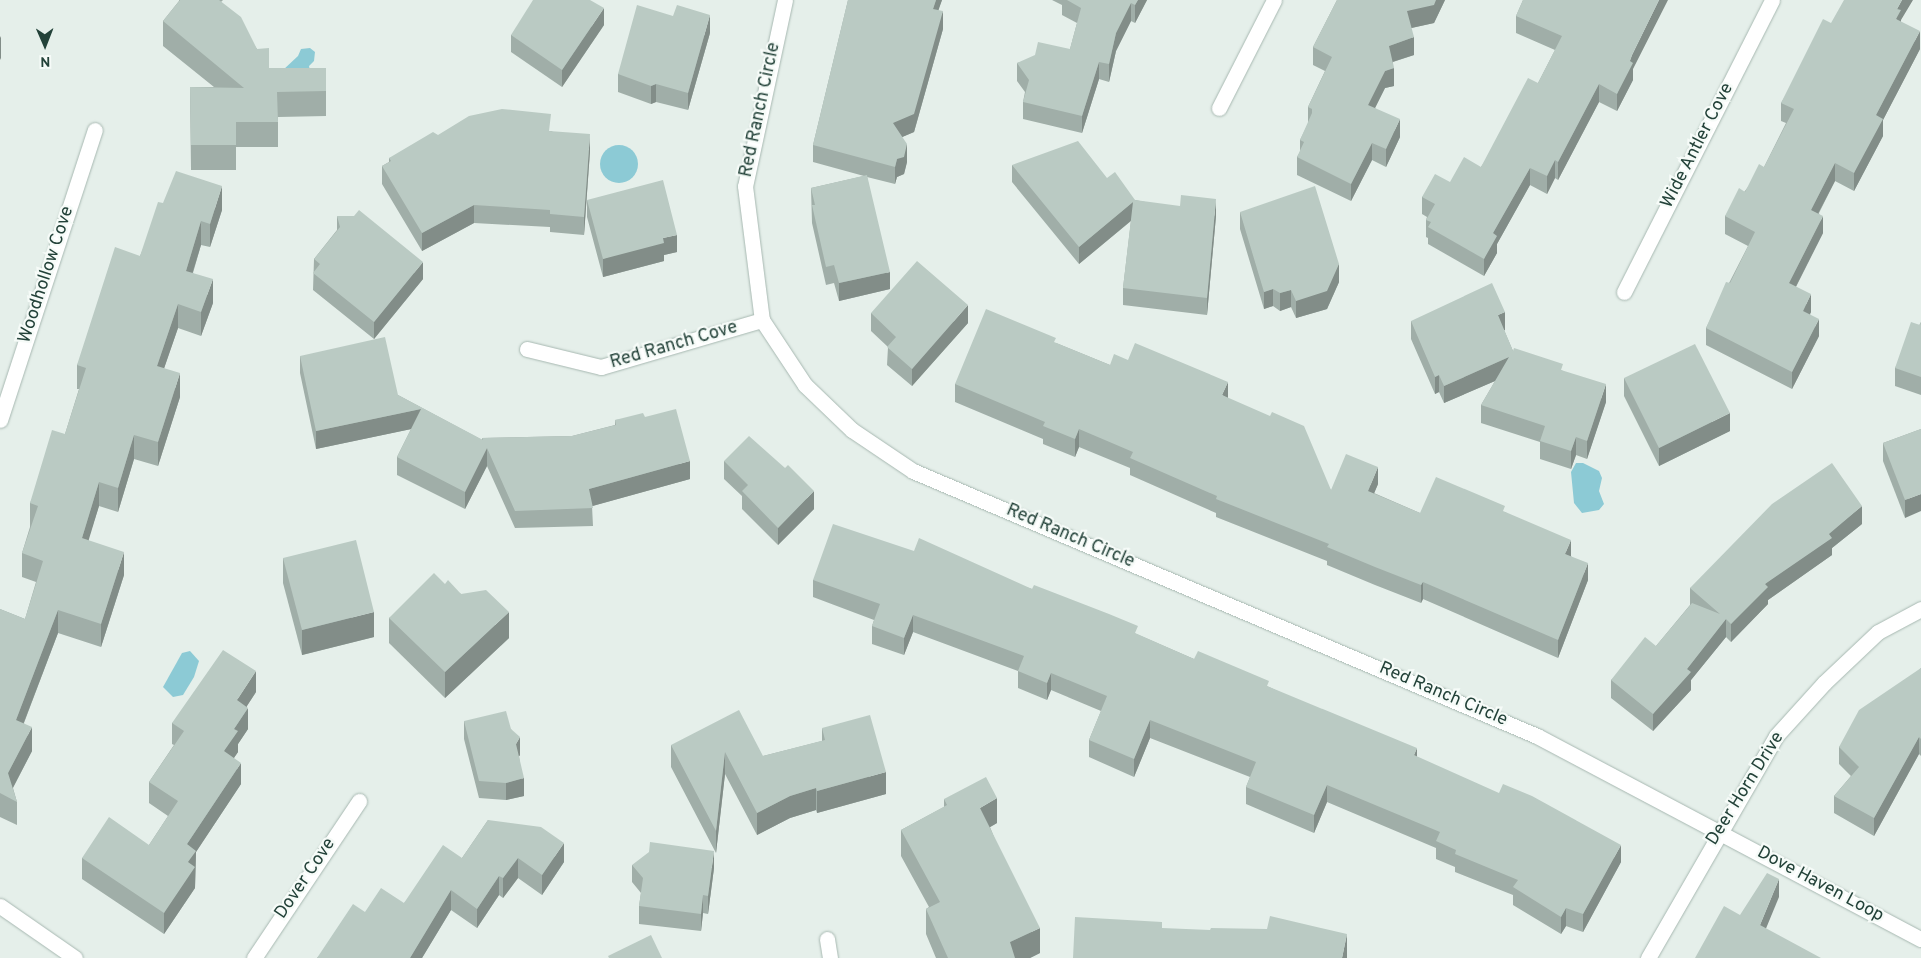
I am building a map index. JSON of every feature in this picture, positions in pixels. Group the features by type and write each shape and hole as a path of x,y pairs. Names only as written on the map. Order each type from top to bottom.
{"street":[{"name":"Red Ranch Circle","path":"785,0 744,186 762,320 805,385 852,430 913,471 1537,736 1671,808 1719,831"},
{"path":"1219,108 1274,0"},
{"name":"Wide Antler Cove","path":"1624,292 1772,0"},
{"name":"Woodhollow Cove","path":"0,420 95,130"},
{"name":"Red Ranch Cove","path":"527,349 601,367 762,320"},
{"name":"Deer Horn Drive","path":"1648,958 1719,831 1776,736 1824,683 1878,632 1921,609"},
{"name":"Dover Cove","path":"254,958 358,801"},
{"name":"Dove Haven Loop","path":"1719,831 1921,939"},
{"path":"0,906 75,958"},
{"path":"827,939 830,958"}],"water":[{"path":"310,48 315,52 314,61 309,66 310,71 283,70 298,56 301,49"},
{"path":"619,145 632,151 638,164 632,177 619,183 606,177 600,164 606,151"},
{"path":"1576,463 1583,463 1599,471 1602,478 1599,491 1604,504 1599,510 1582,513 1574,503 1571,472"},
{"path":"190,651 199,661 194,677 183,695 173,697 163,687 182,653"}],"building":[{"path":"180,0 219,0 241,17 257,49 269,48 269,68 326,68 326,91 277,92 278,122 236,122 236,145 191,145 190,87 244,88 163,21"},
{"path":"533,0 590,0 604,8 562,70 511,35"},
{"path":"848,0 936,0 933,9 943,11 914,114 893,123 907,144 904,157 897,159 895,167 813,145"},
{"path":"1067,0 1138,0 1135,5 1131,3 1116,33 1109,64 1099,62 1082,116 1023,102 1029,80 1017,63 1035,55 1038,42 1070,49 1081,8"},
{"path":"1337,0 1436,0 1434,5 1407,11 1414,37 1389,46 1394,68 1385,71 1368,105 1400,119 1386,149 1372,143 1351,184 1297,157 1304,142 1300,140 1312,113 1312,109 1308,107 1332,57 1313,47"},
{"path":"1523,0 1659,0 1632,55 1630,61 1633,63 1617,94 1599,84 1558,162 1555,160 1547,176 1530,168 1493,233 1497,236 1484,259 1428,227 1431,222 1426,220 1435,204 1422,197 1435,174 1450,182 1464,157 1481,167 1528,78 1538,83 1562,36 1516,16"},
{"path":"1844,0 1902,0 1897,9 1901,10 1896,19 1920,31 1876,115 1883,119 1854,173 1835,163 1811,210 1823,216 1789,283 1811,294 1803,311 1819,319 1792,372 1706,328 1726,282 1730,283 1755,232 1725,216 1739,188 1745,192 1759,164 1764,167 1794,109 1781,103 1823,19 1831,23"},
{"path":"637,5 673,16 677,5 710,15 688,93 656,84 651,86 618,74"},
{"path":"502,109 551,114 549,131 590,134 584,217 550,214 550,210 474,205 422,233 382,166 391,161 389,158 433,132 438,135 469,116"},
{"path":"1078,141 1107,178 1115,172 1135,200 1180,206 1181,195 1216,199 1207,298 1123,288 1133,202 1079,247 1012,165"},
{"path":"176,171 222,186 210,224 201,221 186,271 213,279 201,312 178,304 157,366 180,373 158,442 134,435 118,488 99,482 82,538 124,552 101,624 58,610 16,720 32,727 8,773 17,802 0,793 0,609 25,619 43,561 22,553 38,506 30,503 52,430 65,434 86,368 77,365 115,247 140,256 158,202 163,203"},
{"path":"867,175 890,272 839,283 834,265 826,267 812,205 815,205 811,188"},
{"path":"663,180 677,235 663,238 664,243 603,259 587,200"},
{"path":"1315,186 1339,264 1327,291 1296,301 1291,290 1280,293 1273,289 1264,292 1240,212"},
{"path":"359,210 423,262 374,322 313,273 320,264 314,259 340,227 337,216 354,216"},
{"path":"917,261 968,305 912,369 887,347 896,337 871,313"},
{"path":"1492,283 1505,312 1498,315 1513,351 1514,348 1563,364 1561,370 1606,384 1587,441 1576,437 1571,451 1540,441 1545,426 1481,405 1509,357 1444,386 1439,375 1435,377 1411,321"},
{"path":"986,309 1056,338 1054,342 1110,365 1114,354 1128,360 1135,343 1228,382 1222,395 1270,416 1272,412 1304,426 1331,490 1346,454 1378,467 1368,491 1420,513 1436,477 1505,506 1503,511 1571,540 1565,554 1588,563 1558,640 1423,582 1421,585 1375,567 1327,547 1329,544 1216,499 1217,496 1130,458 1133,452 1079,429 1075,439 1043,426 1045,422 955,384"},
{"path":"1911,322 1920,325 1921,322 1921,377 1895,368"},
{"path":"385,337 398,395 483,440 482,438 572,436 616,425 615,420 643,413 645,417 676,409 690,461 589,489 593,508 515,511 487,448 465,492 397,457 421,409 316,431 300,356"},
{"path":"1695,344 1730,413 1659,448 1624,378"},
{"path":"1921,429 1921,494 1905,500 1883,443"},
{"path":"749,436 785,468 788,465 814,491 778,528 742,491 748,485 724,461"},
{"path":"1832,463 1862,506 1829,534 1832,538 1765,584 1768,587 1731,624 1726,619 1687,669 1691,672 1653,714 1611,680 1645,637 1656,646 1692,603 1720,614 1690,588 1772,504"},
{"path":"833,524 914,551 919,538 1032,589 1034,585 1109,614 1138,626 1135,633 1194,659 1198,651 1269,681 1267,686 1417,748 1414,755 1499,793 1503,784 1532,796 1621,845 1583,914 1566,908 1561,917 1513,887 1518,880 1455,854 1456,850 1436,841 1440,832 1327,785 1314,815 1246,787 1256,762 1150,720 1134,759 1089,740 1107,696 1051,673 1047,683 1018,671 1024,656 913,615 904,638 872,626 880,604 813,580"},
{"path":"356,540 374,612 302,630 283,558"},
{"path":"434,573 445,584 448,580 461,594 486,590 509,612 445,672 389,618"},
{"path":"223,650 256,671 237,700 248,708 234,729 238,731 224,751 241,763 187,844 196,851 188,862 195,867 164,913 82,858 109,817 149,845 178,801 149,782 184,731 172,723"},
{"path":"1921,668 1921,739 1919,737 1874,818 1834,796 1859,767 1839,747 1859,710"},
{"path":"739,710 763,756 825,740 822,728 870,715 886,772 817,791 816,788 790,796 757,813 725,752 716,831 671,745"},
{"path":"506,711 511,729 520,737 516,744 524,778 506,783 479,781 464,721"},
{"path":"986,777 997,798 980,808 1040,928 1010,942 1015,958 948,958 926,909 940,902 901,830 947,805 944,799"},
{"path":"488,820 541,827 564,843 542,875 518,858 503,878 499,876 477,909 451,890 410,958 317,958 353,904 365,912 381,888 404,903 443,845 462,858"},
{"path":"650,842 714,851 708,896 703,895 701,914 639,906 643,878 632,865 649,852"},
{"path":"1767,873 1779,879 1760,925 1821,958 1695,958 1724,906 1740,915"},
{"path":"1270,916 1347,934 1342,958 1073,958 1075,917 1162,922 1162,928 1210,930 1211,928 1267,929"},
{"path":"651,935 662,958 609,958 608,956"}]}
